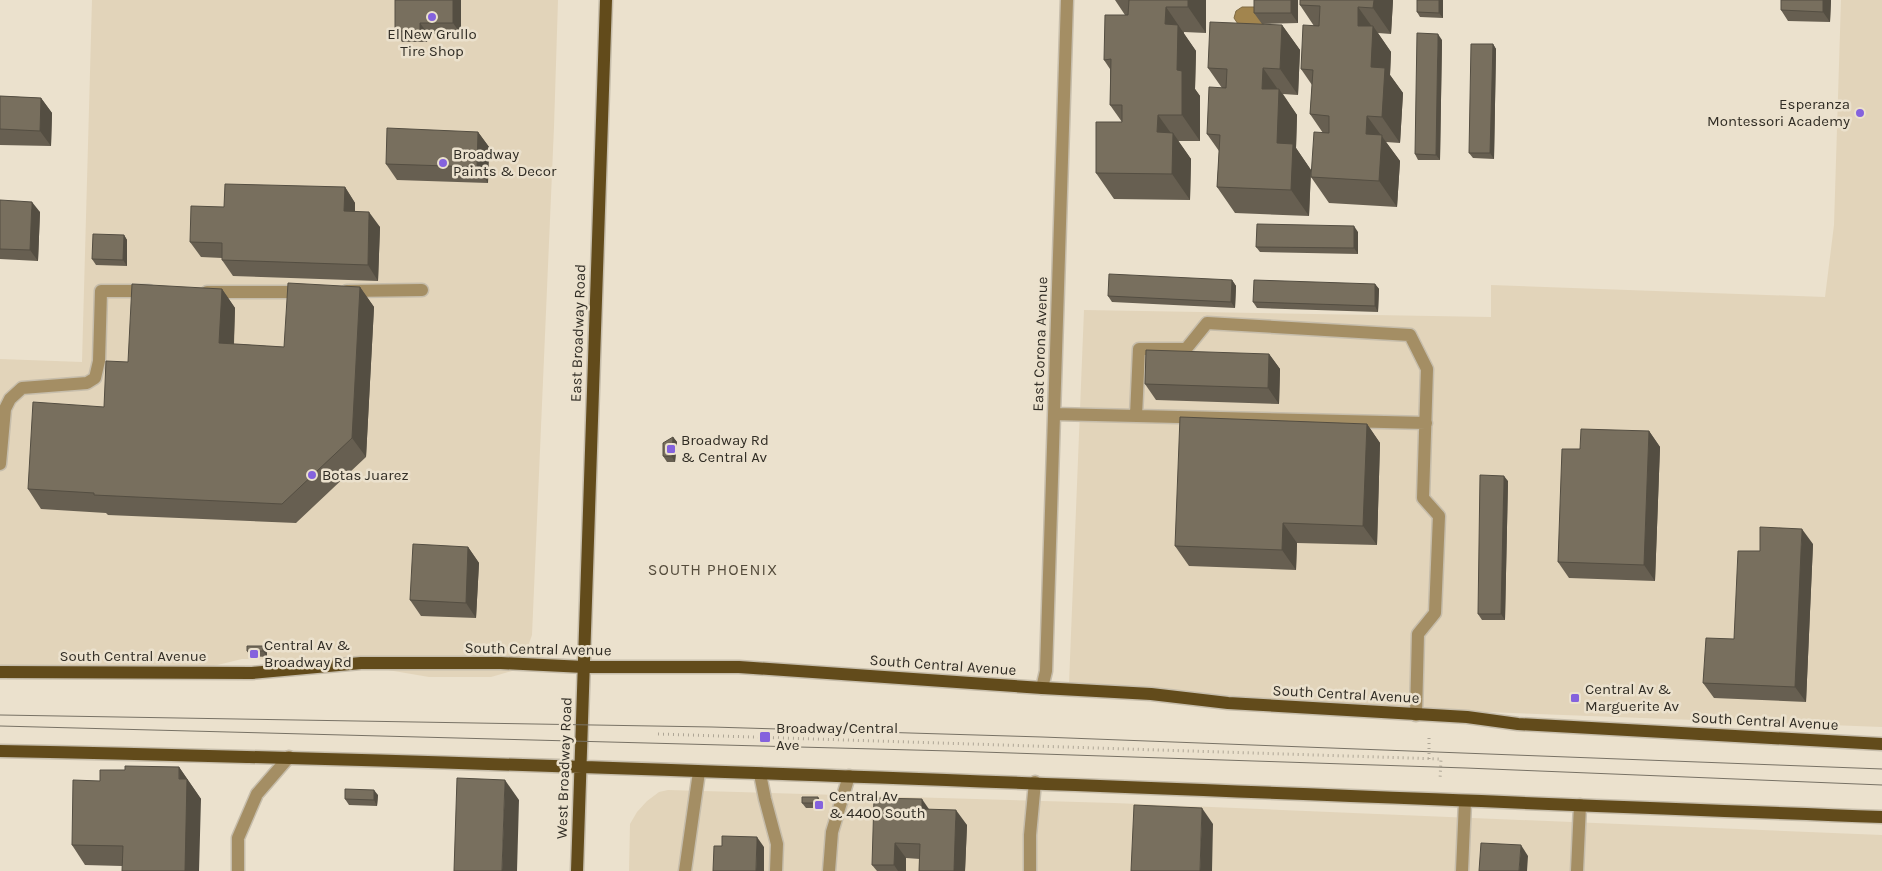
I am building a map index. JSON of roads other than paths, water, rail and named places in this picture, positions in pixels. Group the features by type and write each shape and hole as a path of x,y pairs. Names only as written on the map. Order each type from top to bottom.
{"main road":[{"name":"East Broadway Road","path":"584,667 606,0"},
{"name":"South Central Avenue","path":"0,672 252,673 361,664 501,663 584,667 739,667 1151,694 1228,703 1467,718 1528,724 1882,744"},
{"name":"West Broadway Road","path":"577,871 584,667"},
{"path":"0,751 289,757 1035,782 1465,801 1882,816"}],"street":[{"name":"East Corona Avenue","path":"1042,688 1046,671 1067,0"},
{"path":"333,292 422,290"},
{"path":"0,464 5,409 10,399 22,388 87,383 95,378 99,361 102,291 159,291"},
{"path":"197,292 314,292"},
{"path":"1136,416 1139,349 1186,349 1207,323 1410,335 1427,369 1423,498 1439,516 1435,613 1418,634 1416,715"},
{"path":"1054,414 1426,423"},
{"path":"238,871 238,838 257,794 289,757"},
{"path":"685,871 699,772"},
{"path":"760,774 777,844 776,871"},
{"path":"828,871 832,832 849,776"},
{"path":"1030,871 1030,835 1035,782"},
{"path":"1462,871 1465,801"},
{"path":"1577,871 1580,805"}],"tram line":[{"path":"0,715 712,727 1042,737 1882,769"},
{"path":"0,726 951,751 1466,768 1882,785"}],"place":[{"name":"El New Grullo Tire Shop","path":"432,17"},
{"name":"Esperanza Montessori Academy","path":"1860,113"},
{"name":"Broadway Paints & Decor","path":"443,163"},
{"name":"Broadway Rd & Central Av","path":"671,449"},
{"name":"Botas Juarez","path":"312,475"},
{"name":"Central Av & Broadway Rd","path":"254,654"},
{"name":"Central Av & Marguerite Av","path":"1575,698"},
{"name":"Broadway/Central Ave","path":"765,737"},
{"name":"Central Av & 4400 South","path":"819,805"}],"district":[{"name":"SOUTH PHOENIX","path":"713,569"}]}
